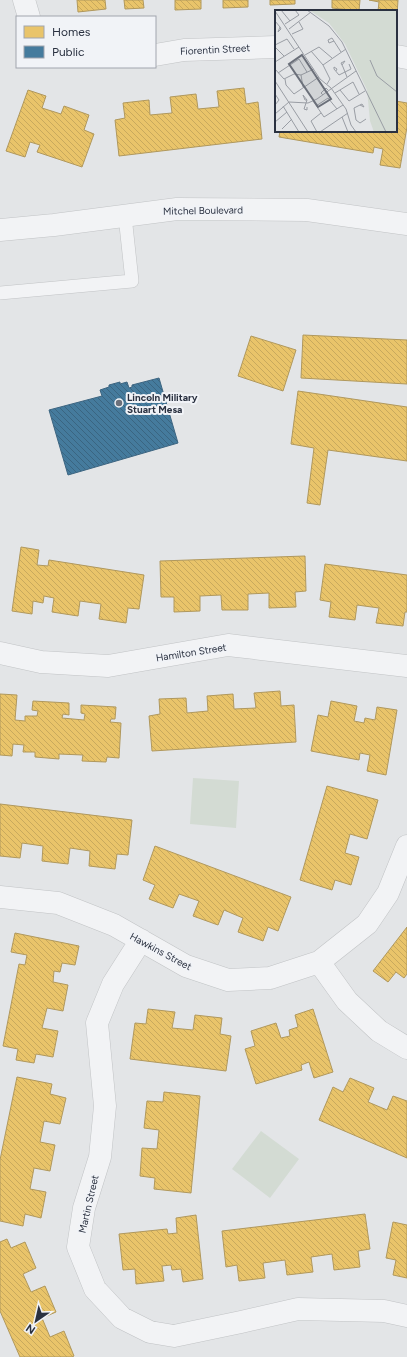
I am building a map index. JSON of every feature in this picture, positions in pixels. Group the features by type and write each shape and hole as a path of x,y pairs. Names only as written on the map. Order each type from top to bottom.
{"street":[{"path":"24,0 30,16"},
{"name":"Fiorentin Street","path":"156,55 184,50 275,47"},
{"path":"397,56 407,58"},
{"name":"Mitchel Boulevard","path":"0,230 54,225 177,209 307,210 407,224"},
{"name":"Hamilton Street","path":"0,653 41,662 108,666 228,645 407,666"},
{"name":"Hawkins Street","path":"0,897 58,903 114,925 186,966 228,980 270,978 319,962 367,924 388,893 407,846"},
{"name":"Martin Street","path":"141,940 113,984 97,1023 105,1106 100,1157 84,1208 78,1247 95,1290 122,1318 150,1332 174,1336 298,1308 384,1311 407,1316"},
{"path":"319,962 347,1001 379,1031 407,1048"}],"lane":[{"path":"0,293 132,281 125,216"}],"shaded area":[{"path":"193,778 239,781 236,828 190,824"},
{"path":"261,1131 299,1159 270,1198 232,1169"}],"building: Homes":[{"path":"77,0 105,0 106,9 78,12"},
{"path":"124,0 143,0 144,8 125,9"},
{"path":"175,0 201,0 201,9 175,10"},
{"path":"223,0 248,0 248,7 223,8"},
{"path":"270,0 295,0 295,4 270,5"},
{"path":"332,0 360,0 359,10 332,8"},
{"path":"369,0 398,0 397,15 397,10 378,10 379,2"},
{"path":"244,88 246,104 258,102 262,139 119,156 115,120 125,118 123,103 149,100 150,115 172,113 170,97 196,94 198,109 219,107 217,91"},
{"path":"28,90 46,96 42,108 61,114 64,106 89,115 84,130 94,134 82,167 37,152 40,145 30,142 25,157 6,151"},
{"path":"397,101 407,103 407,127 400,168 380,165 383,149 374,147 373,153 279,137 280,132 397,132"},
{"path":"303,335 407,340 407,384 301,378"},
{"path":"251,336 296,350 283,391 238,376"},
{"path":"298,391 407,407 407,461 328,450 320,505 307,503 314,448 291,444"},
{"path":"21,547 39,550 37,565 48,566 49,560 144,575 139,609 128,608 126,623 99,619 101,604 80,601 78,616 52,612 54,598 44,596 43,603 33,601 32,614 12,611"},
{"path":"305,556 306,591 295,592 296,607 269,608 269,593 248,594 248,610 222,610 221,595 200,596 200,611 174,612 174,597 161,597 160,561"},
{"path":"325,564 407,575 407,612 405,612 403,626 376,623 379,608 357,605 355,620 329,617 331,602 320,600"},
{"path":"280,691 281,706 294,705 296,742 152,751 149,716 160,714 159,699 186,698 187,713 208,711 207,696 233,694 234,709 256,708 254,693"},
{"path":"0,694 17,695 15,720 25,721 25,716 37,716 38,711 32,710 33,701 69,703 69,715 63,714 62,718 84,720 85,714 81,713 81,705 116,707 115,719 111,719 110,722 121,723 119,758 107,757 106,762 82,761 83,755 59,754 59,759 35,757 35,752 23,752 24,745 13,744 12,756 0,755"},
{"path":"331,701 357,706 354,721 364,723 365,718 375,720 377,707 397,710 386,775 367,771 370,755 360,753 359,760 311,751 318,715 328,717"},
{"path":"327,786 378,800 367,839 350,834 345,853 359,857 351,885 335,880 332,890 300,880"},
{"path":"0,804 132,820 128,855 117,854 115,869 89,866 90,851 70,848 68,864 42,861 43,846 22,843 20,858 0,856"},
{"path":"155,846 291,897 278,931 268,927 263,941 238,932 243,918 224,910 218,925 193,916 199,901 179,894 173,908 149,899 155,885 143,880"},
{"path":"407,927 407,974 404,978 396,972 388,982 373,971"},
{"path":"15,933 79,946 75,965 62,963 60,972 54,971 53,982 68,985 63,1011 47,1008 42,1028 58,1031 53,1057 36,1054 34,1063 16,1060 18,1049 3,1046 19,964 25,965 27,955 11,952"},
{"path":"148,1009 175,1012 172,1028 193,1030 195,1015 222,1018 220,1034 231,1036 226,1071 130,1059 135,1023 146,1024"},
{"path":"313,1009 333,1072 314,1078 309,1062 301,1065 302,1070 256,1084 245,1049 255,1046 251,1031 276,1023 281,1038 290,1036 289,1030 298,1027 295,1015"},
{"path":"17,1077 52,1084 50,1094 66,1098 60,1124 44,1121 40,1142 55,1145 50,1171 34,1168 30,1189 46,1192 41,1218 25,1214 23,1226 0,1221 0,1160"},
{"path":"350,1078 374,1088 368,1102 387,1110 393,1096 407,1101 407,1158 319,1120 333,1087 343,1092"},
{"path":"164,1092 200,1096 191,1193 154,1189 155,1178 140,1176 142,1148 157,1149 159,1130 144,1128 147,1101 163,1102"},
{"path":"365,1214 370,1249 358,1251 360,1267 334,1270 332,1254 311,1257 313,1272 287,1275 285,1260 263,1263 265,1278 239,1281 237,1265 226,1267 222,1231"},
{"path":"196,1215 203,1279 183,1282 181,1269 172,1270 171,1265 162,1266 164,1281 136,1284 135,1269 123,1270 119,1234 167,1229 168,1234 177,1233 176,1218"},
{"path":"393,1222 407,1225 407,1278 393,1275 396,1260 386,1258"},
{"path":"7,1239 11,1248 25,1242 36,1268 23,1274 31,1292 45,1286 56,1312 42,1318 50,1337 64,1331 74,1356 20,1357 0,1311 0,1242"}],"building: Public":[{"path":"159,378 178,443 68,475 49,410 102,396 100,390 109,387 109,385 127,382 129,388 132,387 132,385"}],"place":[{"name":"Lincoln Military Stuart Mesa","path":"119,403"}]}
